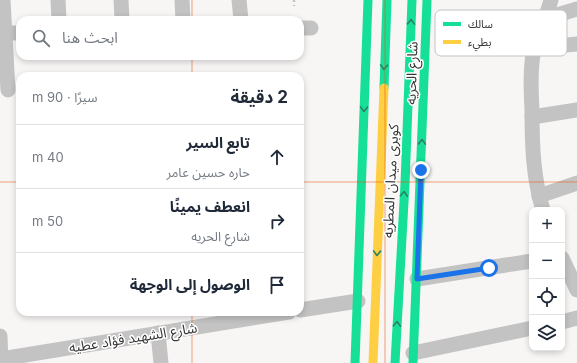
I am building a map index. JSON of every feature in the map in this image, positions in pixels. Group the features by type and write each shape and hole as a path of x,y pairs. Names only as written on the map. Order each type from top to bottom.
{"main road":[{"path":"354,363 358,301 368,0"},
{"name":"كوبرى ميدان المطريه","path":"373,363 387,0"},
{"name":"كوبرى ميدان المطريه","path":"395,363 405,184 412,0"},
{"name":"شارع الحريه","path":"413,358 427,0"}],"street":[{"path":"3,0 8,90"},
{"path":"58,0 59,16"},
{"path":"121,0 122,16"},
{"path":"182,0 183,16"},
{"path":"239,0 241,16"},
{"path":"547,10 551,0"},
{"path":"567,12 577,9"},
{"path":"5,33 16,33"},
{"path":"567,45 577,44"},
{"path":"533,56 532,117 534,166 541,203 577,183"},
{"path":"532,117 577,110"},
{"path":"417,279 529,261"},
{"path":"568,262 577,290"},
{"path":"304,309 358,301"},
{"name":"شارع الشهيد فؤاد عطيه","path":"1,361 264,316"},
{"path":"565,321 577,318"},
{"path":"413,358 529,329"},
{"path":"158,333 162,363"},
{"path":"0,336 1,361"}],"path":[{"path":"294,0 294,6"}],"traffic: fast":[{"path":"355,363 368,0"},
{"path":"384,88 387,0"},
{"path":"395,363 405,184 412,0"},
{"path":"413,363 427,0"}],"traffic: slow":[{"path":"373,363 384,88"}],"route":[{"path":"421,170 417,279 489,268"}]}
